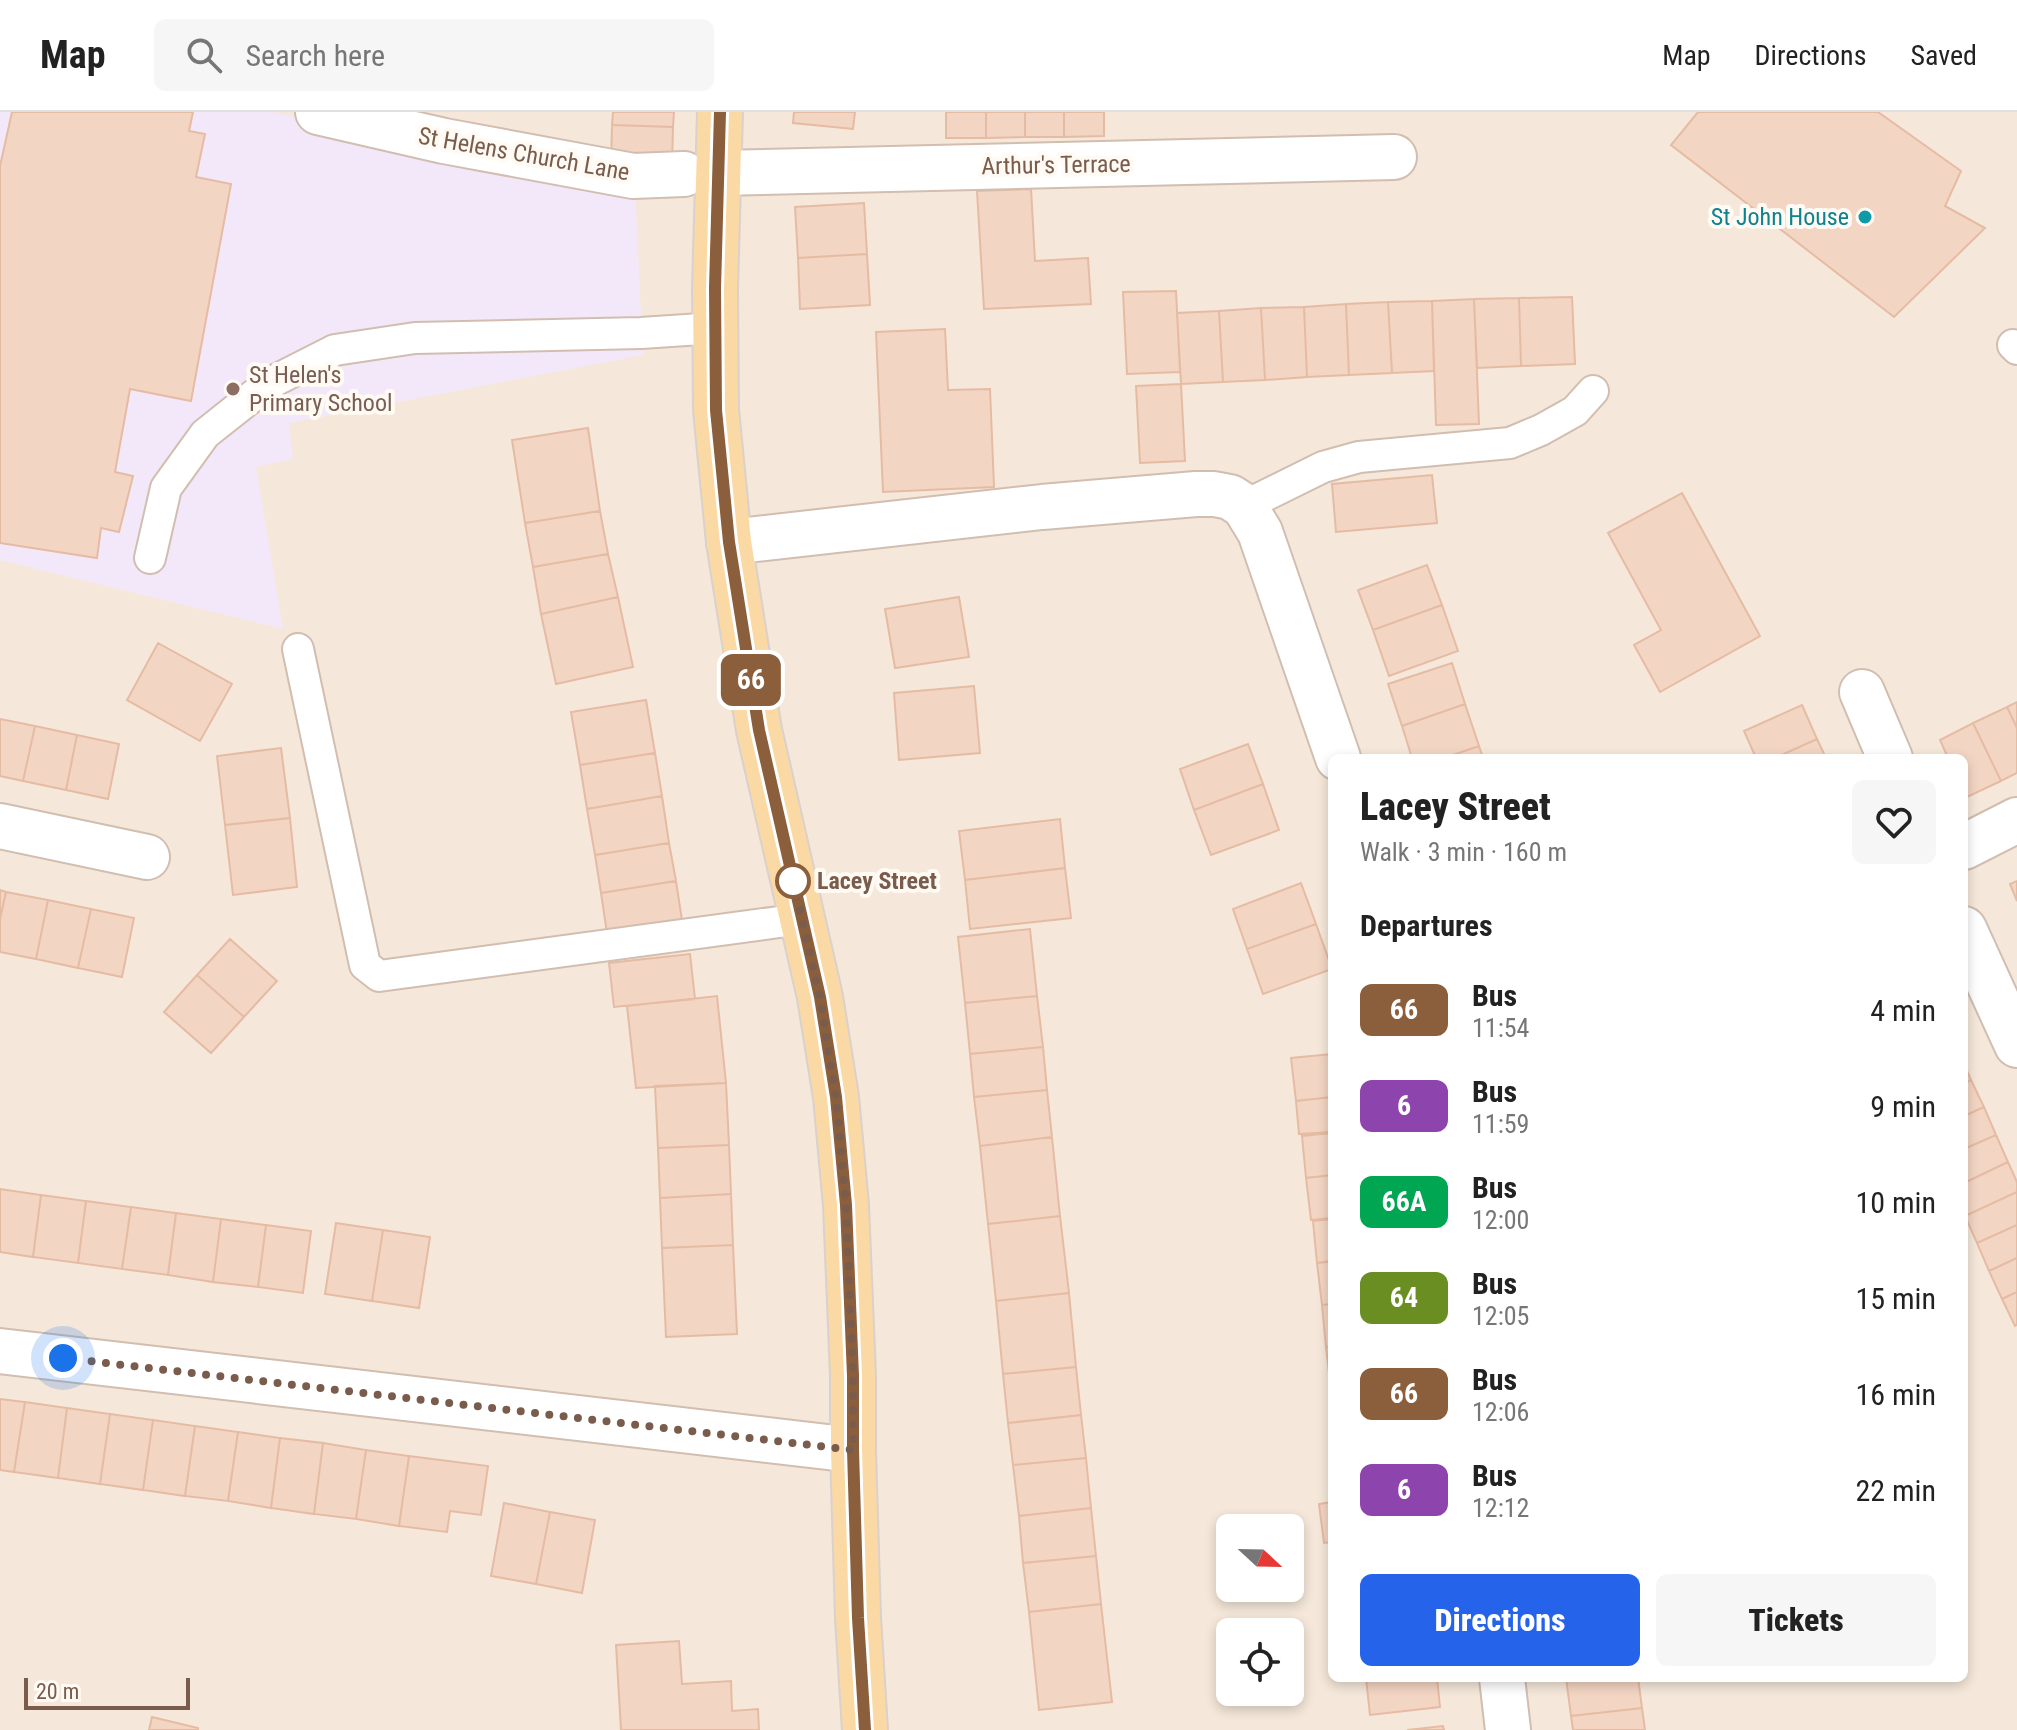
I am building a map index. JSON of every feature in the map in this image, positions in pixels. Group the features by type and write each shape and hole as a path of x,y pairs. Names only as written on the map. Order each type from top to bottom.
{"main road":[{"path":"720,112 701,173 716,328 716,410 729,542 759,730 820,997 836,1097 846,1205 858,1618 865,1730"}],"street":[{"name":"St Helens Church Lane","path":"318,112 444,141 633,176 701,173"},
{"name":"Arthur's Terrace","path":"701,173 1394,157"},
{"path":"729,542 1182,495 1230,497 1244,506 1260,532 1337,754"},
{"path":"1862,692 1888,754"},
{"path":"1968,845 2017,820"},
{"path":"0,826 147,857"},
{"path":"1968,938 2017,1045"},
{"path":"0,1351 853,1450"},
{"path":"1502,1682 1508,1730"}],"lane":[{"path":"150,558 166,488 205,434 268,384 335,350 415,338 641,333 716,328"},
{"path":"1244,506 1323,467 1359,457 1510,443 1575,411 1593,391"},
{"path":"298,649 365,965 379,976 801,919"}],"shaded area":[{"path":"0,112 2017,112 2017,1730 0,1730"},
{"name":"St Helen's Primary School","path":"0,112 273,112 530,170 635,190 643,355 289,423 293,459 256,467 283,629 0,560"}],"building":[{"path":"12,112 193,112 189,131 205,134 196,177 231,184 191,401 130,389 115,472 133,476 119,532 101,528 97,558 0,543 0,166"},
{"path":"613,112 674,112 673,127 612,125"},
{"path":"794,112 855,112 853,129 793,123"},
{"path":"946,112 986,112 986,138 946,138"},
{"path":"986,112 1025,112 1025,137 986,138"},
{"path":"1025,112 1064,112 1064,137 1025,137"},
{"path":"1064,112 1104,112 1104,136 1064,137"},
{"name":"St John House","path":"1698,112 1878,112 1961,171 1945,206 1985,228 1894,317 1671,145"},
{"path":"612,125 673,127 672,166 611,165"},
{"path":"1031,189 1035,261 1088,258 1091,304 984,309 977,191"},
{"path":"864,203 867,254 798,258 795,207"},
{"path":"867,254 870,305 800,309 798,258"},
{"path":"1176,291 1180,372 1127,374 1123,292"},
{"path":"1572,297 1575,364 1521,366 1519,298"},
{"path":"1519,298 1521,366 1477,368 1474,299"},
{"path":"1474,299 1479,424 1436,425 1432,301"},
{"path":"1432,301 1434,371 1392,373 1388,302"},
{"path":"1388,302 1392,373 1349,375 1346,304"},
{"path":"1346,304 1349,375 1307,377 1304,307"},
{"path":"1304,307 1307,377 1265,380 1261,308"},
{"path":"1261,308 1265,380 1223,382 1219,311"},
{"path":"1219,311 1223,382 1181,384 1177,313"},
{"path":"945,329 948,390 990,389 994,487 883,492 876,332"},
{"path":"1181,384 1185,461 1140,463 1136,386"},
{"path":"588,428 600,511 525,523 512,440"},
{"path":"1432,475 1437,523 1336,532 1332,484"},
{"path":"1682,493 1760,636 1660,692 1634,645 1661,630 1608,533"},
{"path":"600,511 608,554 533,567 525,523"},
{"path":"608,554 618,597 541,614 533,567"},
{"path":"1427,565 1442,605 1373,630 1358,590"},
{"path":"618,597 633,667 556,684 541,614"},
{"path":"959,597 969,657 895,668 885,609"},
{"path":"1442,605 1458,651 1389,676 1373,630"},
{"path":"158,643 232,684 200,741 127,700"},
{"path":"1452,663 1465,704 1402,726 1388,684"},
{"path":"974,686 980,753 899,760 894,693"},
{"path":"646,700 655,753 580,765 571,712"},
{"path":"2017,702 2017,728 2007,707"},
{"path":"1465,704 1479,746 1456,754 1411,754 1402,726"},
{"path":"1802,705 1817,739 1784,754 1754,754 1744,731"},
{"path":"2007,707 2017,728 2017,773 2001,781 1973,723"},
{"path":"0,719 35,726 23,781 0,776"},
{"path":"1973,723 2001,781 1968,797 1968,754 1946,754 1940,740"},
{"path":"35,726 77,735 66,790 23,781"},
{"path":"77,735 119,744 108,799 66,790"},
{"path":"1817,739 1824,754 1784,754"},
{"path":"1248,744 1263,784 1194,810 1180,769"},
{"path":"1479,746 1482,754 1456,754"},
{"path":"281,748 290,818 225,825 217,756"},
{"path":"655,753 662,796 587,809 580,765"},
{"path":"1263,784 1279,830 1211,855 1194,810"},
{"path":"662,796 669,843 595,855 587,809"},
{"path":"290,818 297,887 233,895 225,825"},
{"path":"1060,819 1065,868 965,880 959,831"},
{"path":"669,843 676,881 601,893 595,855"},
{"path":"1065,868 1071,918 970,929 965,880"},
{"path":"676,881 683,927 608,940 601,893"},
{"path":"2017,881 2017,901 2010,884"},
{"path":"1301,883 1316,924 1247,949 1233,909"},
{"path":"0,890 6,892 0,919"},
{"path":"6,892 48,900 36,959 0,952 0,919"},
{"path":"48,900 91,909 78,968 36,959"},
{"path":"91,909 134,918 122,977 78,968"},
{"path":"1316,924 1328,958 1328,970 1263,994 1247,949"},
{"path":"1030,929 1037,996 965,1003 958,937"},
{"path":"230,939 277,981 244,1017 197,975"},
{"path":"690,954 695,999 614,1007 609,963"},
{"path":"197,975 244,1017 211,1053 164,1012"},
{"path":"717,996 726,1083 636,1088 627,1006"},
{"path":"1037,996 1043,1047 970,1054 965,1003"},
{"path":"1043,1047 1047,1090 974,1097 970,1054"},
{"path":"1328,1054 1328,1097 1296,1101 1291,1058"},
{"path":"1971,1080 1984,1107 1968,1114 1968,1081"},
{"path":"726,1083 729,1145 658,1148 655,1086"},
{"path":"1047,1090 1052,1137 980,1146 974,1097"},
{"path":"1328,1097 1328,1132 1299,1134 1296,1101"},
{"path":"1984,1107 1996,1135 1968,1147 1968,1114"},
{"path":"1328,1133 1328,1175 1306,1178 1302,1136"},
{"path":"1996,1135 2008,1162 1968,1181 1968,1147"},
{"path":"1052,1137 1060,1216 988,1224 980,1146"},
{"path":"729,1145 731,1194 660,1198 658,1148"},
{"path":"2008,1162 2017,1182 2017,1192 1968,1215 1968,1181"},
{"path":"1328,1175 1328,1218 1311,1220 1306,1178"},
{"path":"0,1189 41,1195 33,1257 0,1252"},
{"path":"2017,1192 2017,1225 1977,1243 1968,1223 1968,1215"},
{"path":"731,1194 733,1245 662,1248 660,1198"},
{"path":"41,1195 86,1201 78,1263 33,1257"},
{"path":"86,1201 131,1207 122,1269 78,1263"},
{"path":"131,1207 176,1213 168,1275 122,1269"},
{"path":"176,1213 221,1219 213,1282 168,1275"},
{"path":"1060,1216 1069,1293 996,1301 988,1224"},
{"path":"221,1219 266,1225 258,1287 213,1282"},
{"path":"1328,1219 1328,1262 1317,1263 1313,1221"},
{"path":"336,1223 383,1230 372,1301 325,1294"},
{"path":"266,1225 311,1231 303,1293 258,1287"},
{"path":"2017,1225 2017,1258 1989,1271 1977,1243"},
{"path":"383,1230 430,1237 419,1308 372,1301"},
{"path":"733,1245 737,1334 666,1337 662,1248"},
{"path":"2017,1258 2017,1292 2002,1299 1989,1271"},
{"path":"1328,1262 1328,1304 1322,1305 1317,1263"},
{"path":"2017,1292 2017,1325 2015,1326 2002,1299"},
{"path":"1069,1293 1076,1367 1003,1374 996,1301"},
{"path":"1328,1304 1328,1347 1326,1347 1322,1305"},
{"path":"1076,1367 1081,1415 1008,1423 1003,1374"},
{"path":"0,1399 25,1402 14,1472 0,1470"},
{"path":"25,1402 67,1408 58,1478 14,1472"},
{"path":"67,1408 110,1414 100,1484 58,1478"},
{"path":"110,1414 153,1420 143,1490 100,1484"},
{"path":"1081,1415 1086,1458 1013,1465 1008,1423"},
{"path":"153,1420 195,1426 185,1496 143,1490"},
{"path":"195,1426 238,1432 228,1501 185,1496"},
{"path":"238,1432 280,1438 271,1508 228,1501"},
{"path":"280,1438 323,1443 314,1514 271,1508"},
{"path":"323,1443 366,1450 356,1519 314,1514"},
{"path":"366,1450 409,1456 399,1526 356,1519"},
{"path":"409,1456 488,1466 481,1515 450,1511 447,1532 399,1526"},
{"path":"1086,1458 1091,1508 1019,1516 1013,1465"},
{"path":"504,1503 550,1512 536,1584 491,1576"},
{"path":"1328,1503 1328,1542 1324,1543 1319,1504"},
{"path":"1091,1508 1096,1556 1023,1563 1019,1516"},
{"path":"550,1512 595,1520 582,1593 536,1584"},
{"path":"1096,1556 1101,1604 1029,1612 1023,1563"},
{"path":"1101,1604 1112,1702 1039,1710 1029,1612"},
{"path":"679,1641 682,1684 731,1681 732,1711 758,1709 759,1730 621,1730 616,1645"},
{"path":"1366,1682 1437,1682 1440,1707 1370,1715"},
{"path":"1567,1682 1639,1682 1642,1708 1571,1716"},
{"path":"1642,1708 1645,1730 1573,1730 1571,1716"},
{"path":"152,1717 198,1728 198,1730 149,1730"},
{"path":"1443,1726 1444,1730 1407,1730"}],"bus line":[{"name":"66","path":"720,112 715,288 716,410 729,542 759,730 820,997 836,1097 846,1205 858,1618 865,1730"}],"place":[{"name":"St John House","path":"1865,217"},
{"name":"St Helen's Primary School","path":"233,389"},
{"name":"Lacey Street","path":"793,881"}],"route":[{"path":"63,1358 853,1450 846,1205 836,1097 820,997 793,881"}]}
